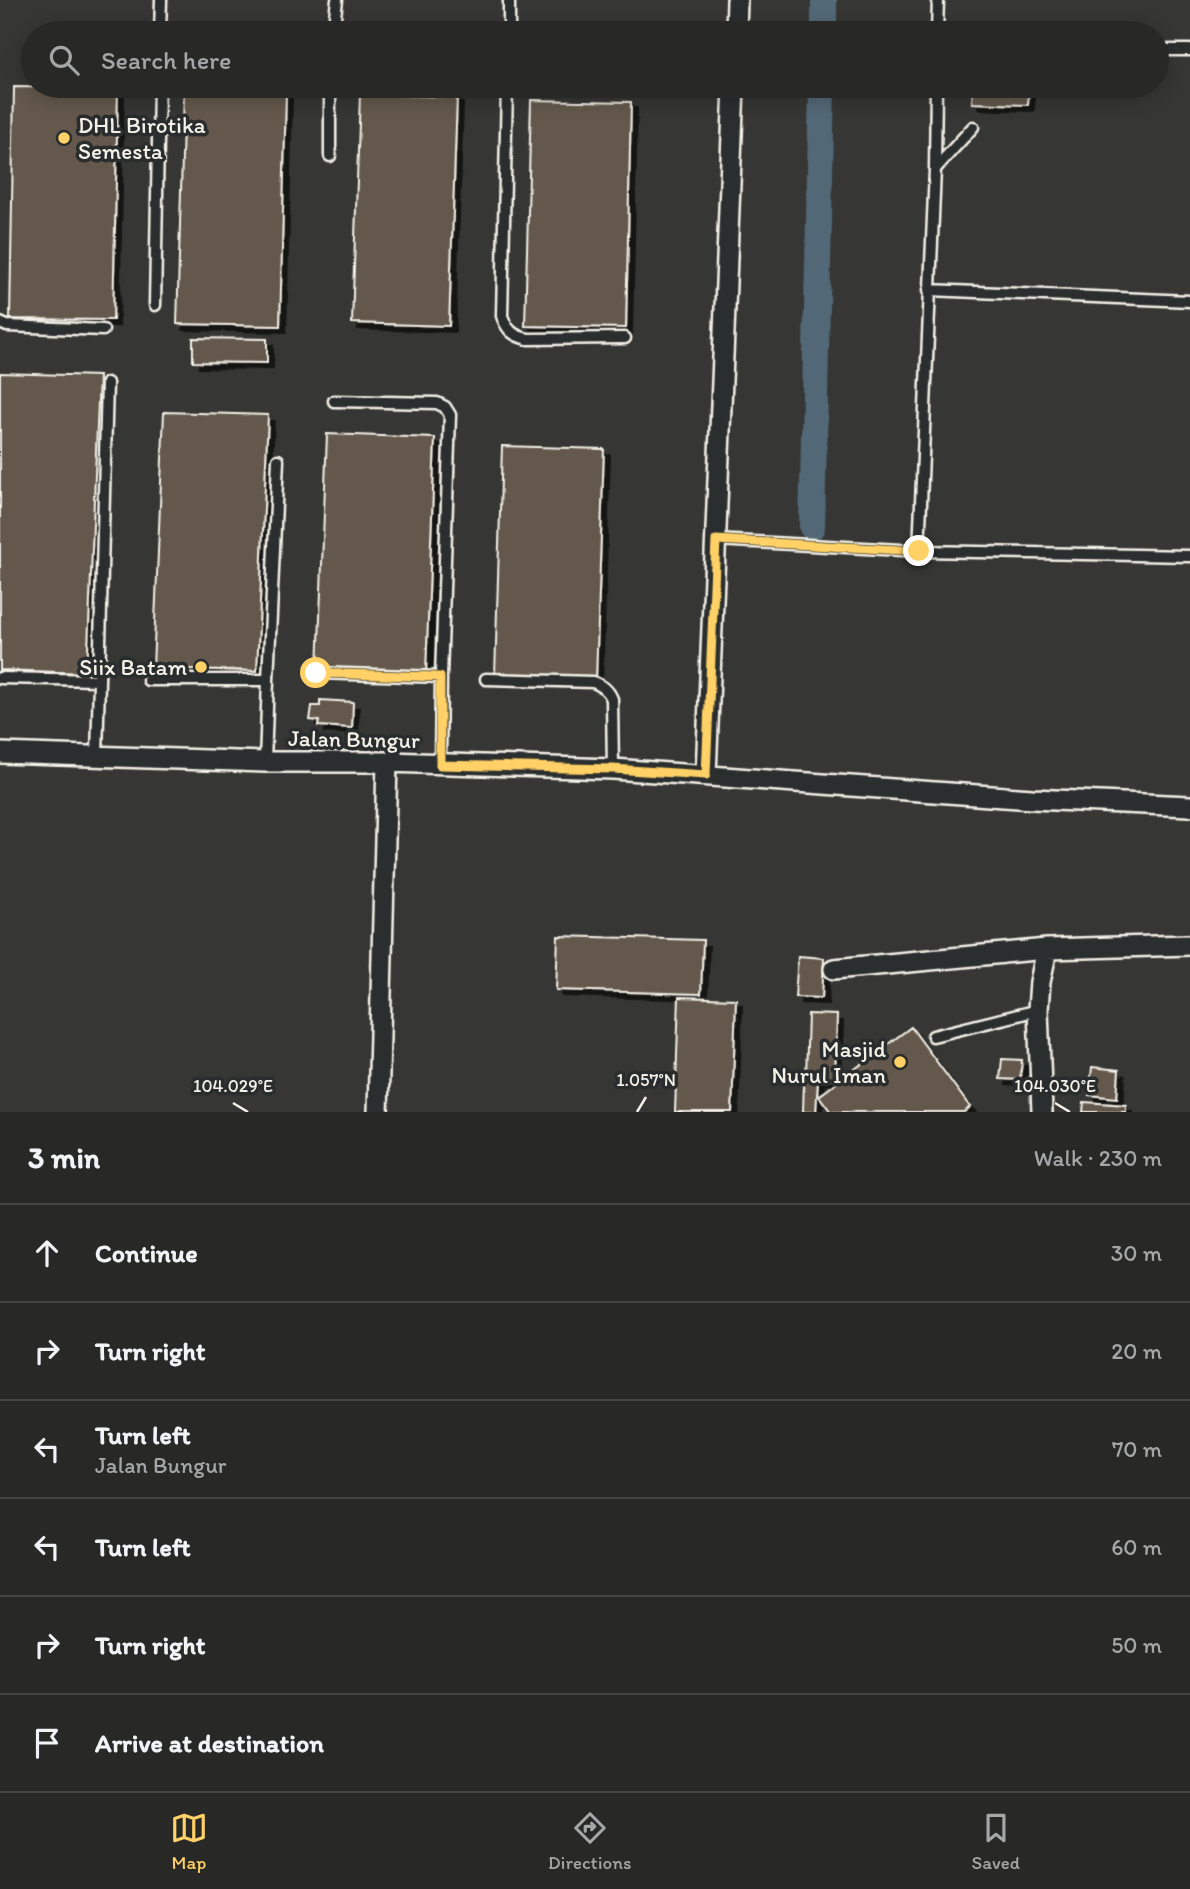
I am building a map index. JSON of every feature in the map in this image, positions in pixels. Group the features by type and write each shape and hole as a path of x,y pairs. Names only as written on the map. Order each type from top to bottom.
{"street":[{"path":"736,21 737,0"},
{"path":"706,775 734,98"},
{"name":"Jalan Bungur","path":"0,753 613,769 1018,798 1190,806"},
{"path":"378,1112 387,762"},
{"path":"834,969 1047,949 1190,946"},
{"path":"1042,1112 1038,1010 1040,982 1047,949"}],"lane":[{"path":"160,21 161,0"},
{"path":"334,21 337,0"},
{"path":"509,0 509,21"},
{"path":"937,21 938,0"},
{"path":"1169,50 1190,50"},
{"path":"155,306 159,98"},
{"path":"330,98 330,156"},
{"path":"508,98 502,316 505,325 518,337 528,339 625,338"},
{"path":"919,551 936,98"},
{"path":"934,169 973,128"},
{"path":"929,289 1190,300"},
{"path":"0,323 7,326 103,330"},
{"path":"96,756 107,383"},
{"path":"334,401 437,403 445,407 450,415 440,677 440,765"},
{"path":"265,762 278,460"},
{"path":"716,540 919,551 1190,556"},
{"path":"316,673 440,677"},
{"path":"0,677 99,680"},
{"path":"486,679 593,682 601,685 612,699 613,769"},
{"path":"148,680 268,680"},
{"path":"933,1036 1038,1010"}],"building":[{"path":"14,87 21,87 21,98 118,98 113,320 10,319"},
{"path":"184,98 286,98 280,326 177,324"},
{"path":"360,98 457,98 449,326 352,323"},
{"path":"972,98 1028,98 1028,105 972,103"},
{"path":"531,100 631,102 626,328 525,326"},
{"path":"193,338 267,339 267,363 193,362"},
{"path":"0,373 99,376 87,673 0,670"},
{"path":"164,412 268,415 257,671 153,668"},
{"path":"327,434 435,438 426,672 318,669"},
{"path":"502,446 604,449 596,679 495,676"},
{"path":"320,700 353,702 352,728 318,726 319,721 310,720 312,706 320,706"},
{"path":"558,936 703,940 701,994 556,990"},
{"path":"798,956 824,958 822,998 795,997"},
{"path":"679,997 736,999 732,1112 675,1112"},
{"path":"808,1014 837,1015 835,1079 806,1078"},
{"name":"Masjid Nurul Iman","path":"911,1027 970,1107 964,1112 831,1112 819,1096"},
{"path":"1002,1059 1022,1060 1020,1080 1000,1079"},
{"path":"1092,1067 1119,1070 1117,1098 1089,1095"},
{"path":"804,1080 818,1080 816,1112 803,1112"},
{"path":"1084,1102 1126,1105 1126,1112 1083,1112"}],"waterway":[{"path":"824,0 824,21"},
{"path":"812,527 822,98"}],"place":[{"name":"DHL Birotika Semesta","path":"64,138"},
{"name":"Siix Batam","path":"201,667"},
{"name":"Masjid Nurul Iman","path":"900,1062"}],"route":[{"path":"316,673 440,677 440,765 613,769 706,775 716,540 919,551"}]}
